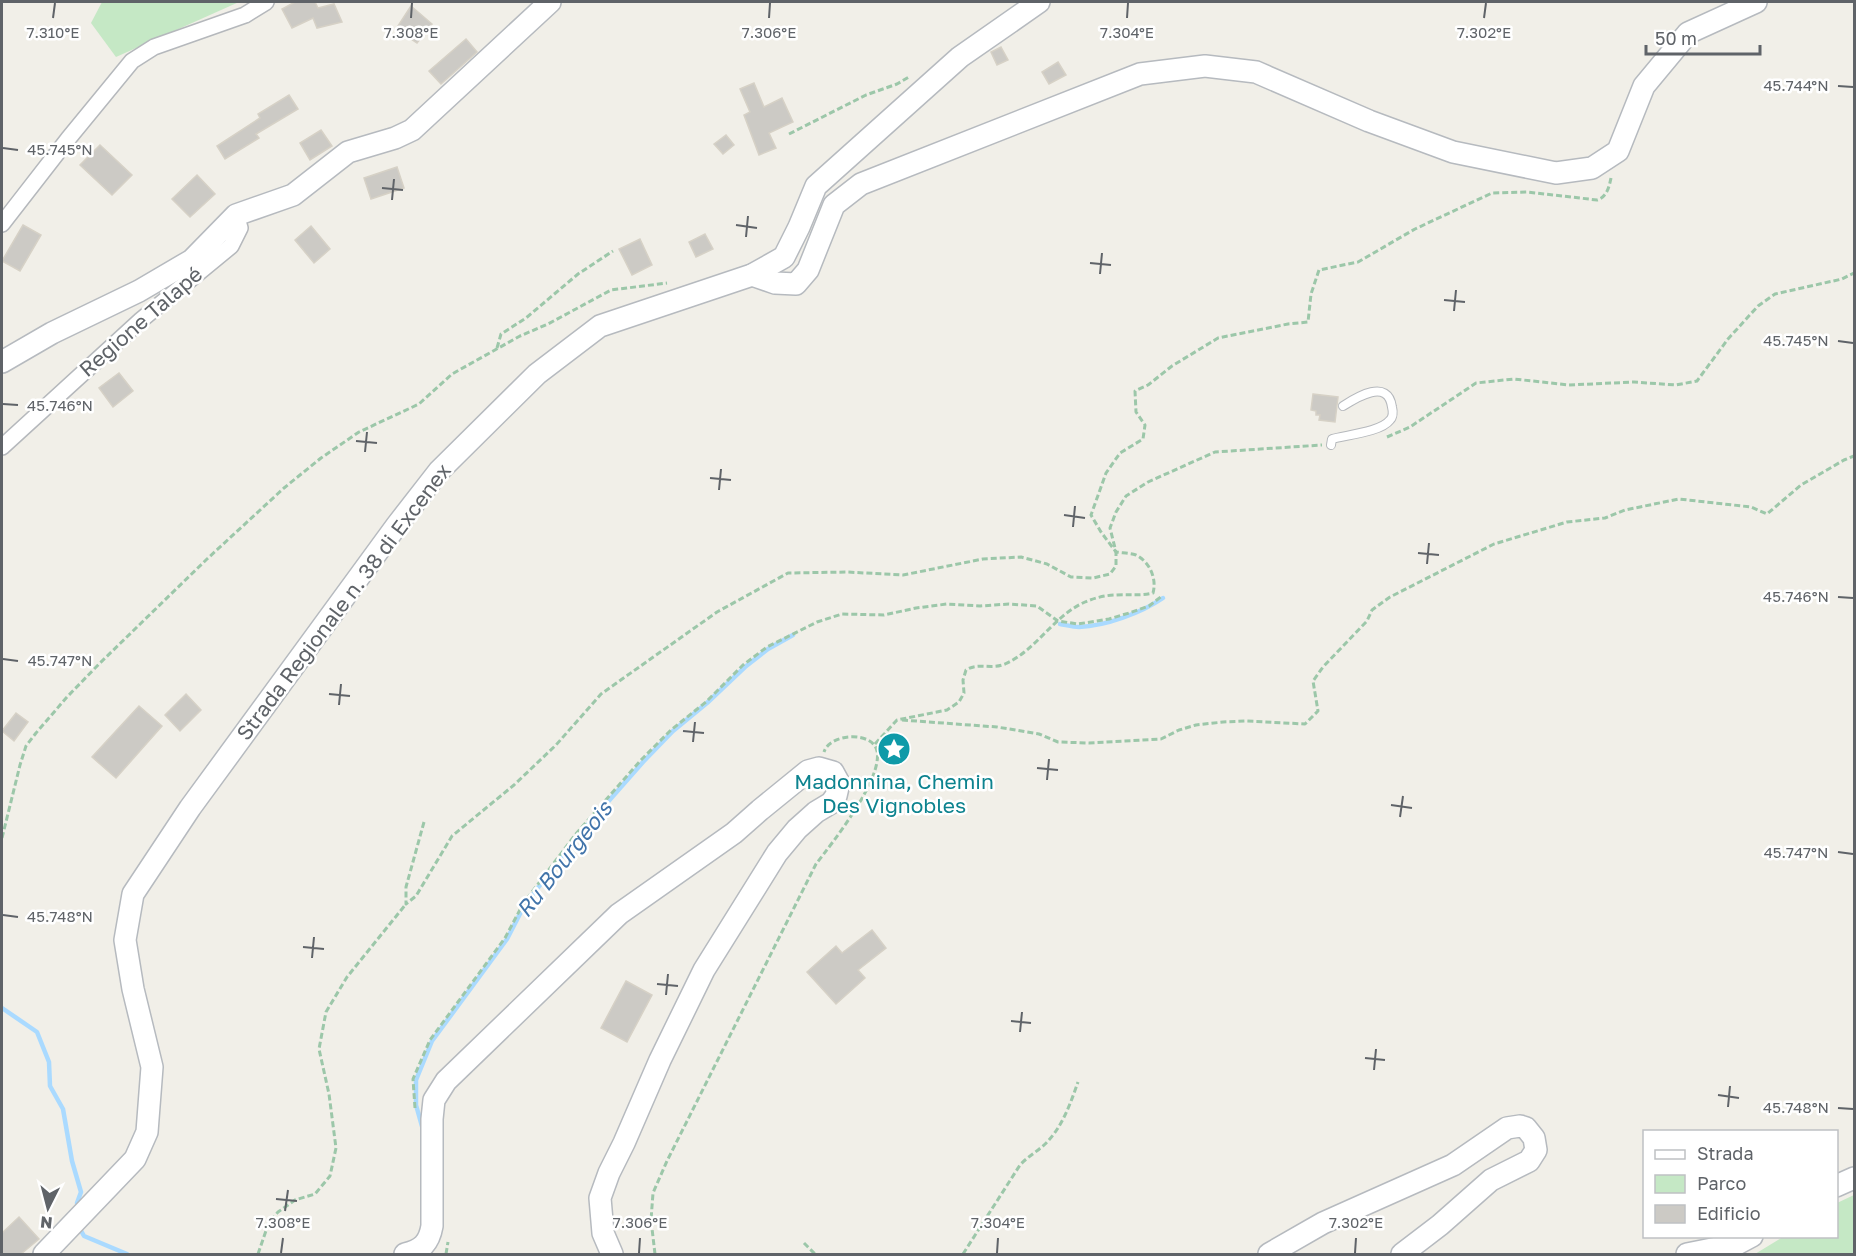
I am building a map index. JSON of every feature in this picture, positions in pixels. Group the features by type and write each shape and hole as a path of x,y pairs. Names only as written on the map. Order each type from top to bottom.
{"main road":[{"path":"2,362 52,333 139,291 192,260 236,215 293,195 348,152 395,138 412,130 550,2"},
{"name":"Strada Regionale n. 38 di Excenex","path":"44,1254 135,1159 147,1132 152,1067 125,940 133,894 190,808 439,471 537,374 600,326 752,275 784,257 816,186 960,57 1039,2"},
{"path":"752,275 775,283 796,284 808,270 834,206 861,183 1140,74 1205,66 1256,72 1369,121 1453,152 1557,173 1592,168 1618,151 1644,86 1688,33 1756,2"},
{"path":"405,1254 419,1251 430,1239 432,1119 434,1100 446,1081 619,914 734,833 808,771 819,768 833,772 839,783 836,796 831,803 816,812 797,829 777,853 705,970 660,1060 600,1198 603,1233 612,1254"},
{"path":"1269,1254 1323,1223 1453,1165 1508,1128 1520,1126 1531,1132 1536,1144 1529,1161 1491,1180 1440,1226 1402,1254"},
{"path":"1838,1185 1854,1178"},
{"path":"1687,1254 1737,1244 1748,1238"}],"street":[{"path":"2,224 132,61 154,47 246,15 266,2"},
{"name":"Regione Talapé","path":"2,447 141,320 231,246 240,228 236,215"}],"lane":[{"path":"1331,444 1332,439 1380,427 1390,421 1393,413 1388,395 1380,391 1370,392 1343,406"}],"path":[{"path":"789,134 866,95 897,84 912,75"},
{"path":"874,744 897,720 947,710 959,702 964,693 963,680 966,670 973,666 991,668 1005,664 1023,654 1073,609 1086,602 1115,595 1141,596 1153,593 1154,575 1143,560 1135,555 1116,552 1091,515 1107,473 1120,453 1143,439 1145,425 1136,412 1135,391 1148,385 1172,366 1218,338 1308,322 1311,294 1319,270 1358,262 1415,229 1492,193 1527,192 1567,198 1597,200 1602,198 1608,190 1618,151"},
{"path":"497,348 501,334 526,318 578,274 613,251"},
{"path":"1383,440 1410,427 1476,383 1514,379 1569,386 1634,382 1676,385 1697,381 1728,339 1758,306 1775,294 1842,279 1854,273"},
{"path":"2,838 26,746 67,697 99,664 214,552 284,488 321,458 359,432 419,404 452,374 497,348 611,290 670,283"},
{"path":"258,1254 269,1222 278,1212 295,1200 315,1194 330,1176 336,1148 320,1049 326,1012 347,977 406,904 416,896 452,836 514,785 556,745 601,694 717,612 788,573 847,572 903,575 982,559 1022,557 1047,564 1071,577 1093,579 1110,574 1116,566 1116,552 1110,528 1116,512 1126,496 1148,482 1215,452 1331,444"},
{"path":"897,720 997,727 1039,734 1058,742 1089,743 1161,738 1196,725 1223,722 1305,724 1318,711 1313,681 1323,667 1367,621 1372,610 1431,574 1494,544 1567,522 1605,518 1625,510 1679,499 1751,507 1767,514 1801,485 1854,456"},
{"path":"416,1115 413,1079 430,1040 505,938 523,904 575,835 641,760 671,730 706,702 743,665 766,647 817,621 842,614 884,615 947,604 980,606 1010,604 1037,606 1058,621 1078,624 1109,619 1149,606 1162,597"},
{"path":"655,1254 652,1246 651,1220 653,1193 816,864 847,823 865,792 877,761 878,752 874,744 852,736 835,740 825,748 824,755 833,772"},
{"path":"406,904 406,887 424,822"},
{"path":"963,1254 1020,1166 1048,1141 1062,1121 1078,1082"},
{"path":"804,1243 815,1254"}],"green space":[{"path":"102,2 239,2 116,57 91,23"},
{"path":"1854,1195 1854,1254 1755,1254 1781,1238 1838,1238 1838,1203"}],"building":[{"path":"295,2 315,2 318,8 334,4 342,22 317,28 313,18 292,28 282,9"},
{"path":"411,6 432,24 417,43 396,29"},
{"path":"466,39 477,52 441,84 429,71"},
{"path":"1001,47 1008,60 997,65 991,52"},
{"path":"1058,62 1066,75 1049,84 1042,72"},
{"path":"754,83 764,107 782,98 793,122 769,133 776,148 759,155 744,115 750,112 740,89"},
{"path":"289,95 298,109 256,134 259,138 225,159 217,146 260,118 258,114"},
{"path":"321,130 332,146 310,160 300,143"},
{"path":"726,135 734,145 723,154 714,144"},
{"path":"100,145 132,175 112,195 80,165"},
{"path":"397,167 404,188 371,199 364,178"},
{"path":"197,175 215,194 190,217 172,199"},
{"path":"23,225 41,235 20,271 2,261"},
{"path":"311,226 330,249 314,263 295,240"},
{"path":"705,234 713,249 696,257 689,242"},
{"path":"640,239 652,265 632,275 619,249"},
{"path":"119,373 133,391 113,407 99,388"},
{"path":"1313,394 1338,397 1335,422 1319,420 1320,415 1316,415 1316,411 1311,410"},
{"path":"186,694 201,710 180,731 165,715"},
{"path":"139,706 162,726 116,778 92,757"},
{"path":"16,713 28,722 14,741 2,731"},
{"path":"872,930 886,948 858,970 865,978 836,1004 807,972 836,946 842,953"},
{"path":"626,981 652,995 627,1042 601,1028"},
{"path":"19,1217 39,1239 21,1254 2,1254 2,1233"}],"waterway":[{"name":"Ru Bourgeois","path":"1060,624 1079,627 1112,621 1134,614 1163,598"},
{"name":"Ru Bourgeois","path":"423,1130 416,1105 416,1080 432,1041 507,939 524,906 577,837 673,731 745,667 768,649 793,635"},
{"path":"2,1008 37,1032 49,1062 50,1086 63,1109 72,1161 81,1192 77,1203 78,1210"},
{"path":"79,1227 84,1236 127,1254"}],"place":[{"name":"Madonnina, Chemin Des Vignobles","path":"894,749"}]}
